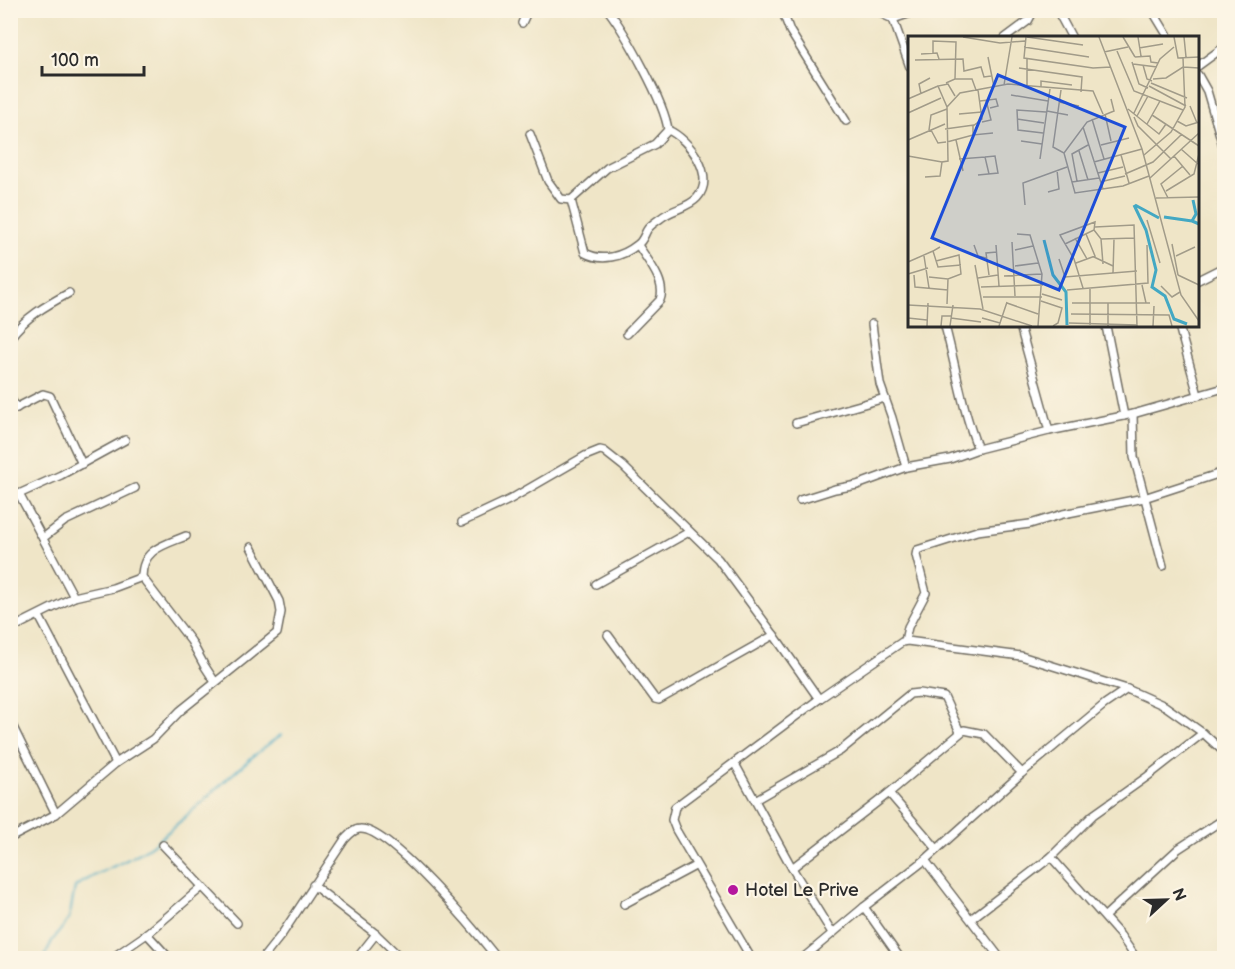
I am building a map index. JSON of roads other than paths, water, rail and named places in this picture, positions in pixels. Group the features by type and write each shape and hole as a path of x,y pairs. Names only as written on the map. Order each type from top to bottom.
{"street":[{"path":"522,24 528,10"},
{"path":"571,200 585,254 595,258 614,257 638,245 647,230 665,214 692,202 700,195 704,184 696,156 677,134 668,130 658,99 618,23 608,10"},
{"path":"782,10 790,31 846,121"},
{"path":"880,10 884,15 893,19 920,10"},
{"path":"1008,36 1028,21 1034,10"},
{"path":"1058,10 1071,36"},
{"path":"1152,10 1168,36"},
{"path":"893,19 908,65"},
{"path":"1199,65 1224,47"},
{"path":"1199,78 1207,91 1224,149"},
{"path":"530,134 548,181 561,199 571,200 607,168 655,144 668,130"},
{"path":"627,334 662,296 663,289 638,245"},
{"path":"1199,279 1224,267"},
{"path":"10,338 17,328 36,312 69,293"},
{"path":"872,324 878,374 906,467"},
{"path":"945,327 953,352 966,417 978,449"},
{"path":"1020,327 1049,431"},
{"path":"1106,327 1124,416"},
{"path":"1179,327 1198,395"},
{"path":"800,500 857,485 906,467 950,459 978,449 1049,431 1133,414 1224,388"},
{"path":"10,398 14,409 43,394 50,396 82,464"},
{"path":"796,423 885,398"},
{"path":"1133,414 1134,458 1163,566"},
{"path":"10,498 82,464 125,440"},
{"path":"462,522 509,500 585,456 600,450 623,466 718,560 819,699"},
{"path":"905,641 908,627 926,593 916,555 917,550 977,531 1030,524 1063,514 1144,498 1224,473"},
{"path":"43,538 65,521 135,488"},
{"path":"19,494 74,597"},
{"path":"596,584 689,532"},
{"path":"186,536 160,546 146,556 142,566 142,577 191,641 215,682"},
{"path":"10,838 56,814 116,763 153,739 180,711 277,633 281,612 279,601 250,548"},
{"path":"10,629 74,597 108,590 142,577"},
{"path":"39,616 116,763"},
{"path":"608,634 655,699 659,700 774,635"},
{"path":"751,958 675,830 672,814 675,807 819,699 905,641 1021,656 1127,689 1165,706 1203,733 1224,752"},
{"path":"807,957 832,933 925,860 1022,773 1105,704 1127,689"},
{"path":"754,800 852,742 910,694 944,697 960,732"},
{"path":"10,721 56,814"},
{"path":"792,868 889,793 960,732 970,730 984,734 1022,773"},
{"path":"971,919 1051,857 1093,815 1203,733"},
{"path":"735,764 792,868 832,933"},
{"path":"889,793 937,849"},
{"path":"1105,916 1178,849 1224,819"},
{"path":"263,958 282,934 345,839 353,831 360,829 375,832 426,876 469,922 497,958"},
{"path":"163,845 237,923"},
{"path":"1051,857 1105,916 1136,958"},
{"path":"925,860 1000,958"},
{"path":"624,904 695,866"},
{"path":"313,885 376,934 401,958"},
{"path":"112,958 147,934 202,887"},
{"path":"864,907 900,958"},
{"path":"147,934 170,958"},
{"path":"357,958 376,934"}],"waterway":[{"path":"44,958 52,941 69,919 75,887 152,845 247,761 281,735"}],"place":[{"name":"Hotel Le Prive","path":"733,890"}]}
